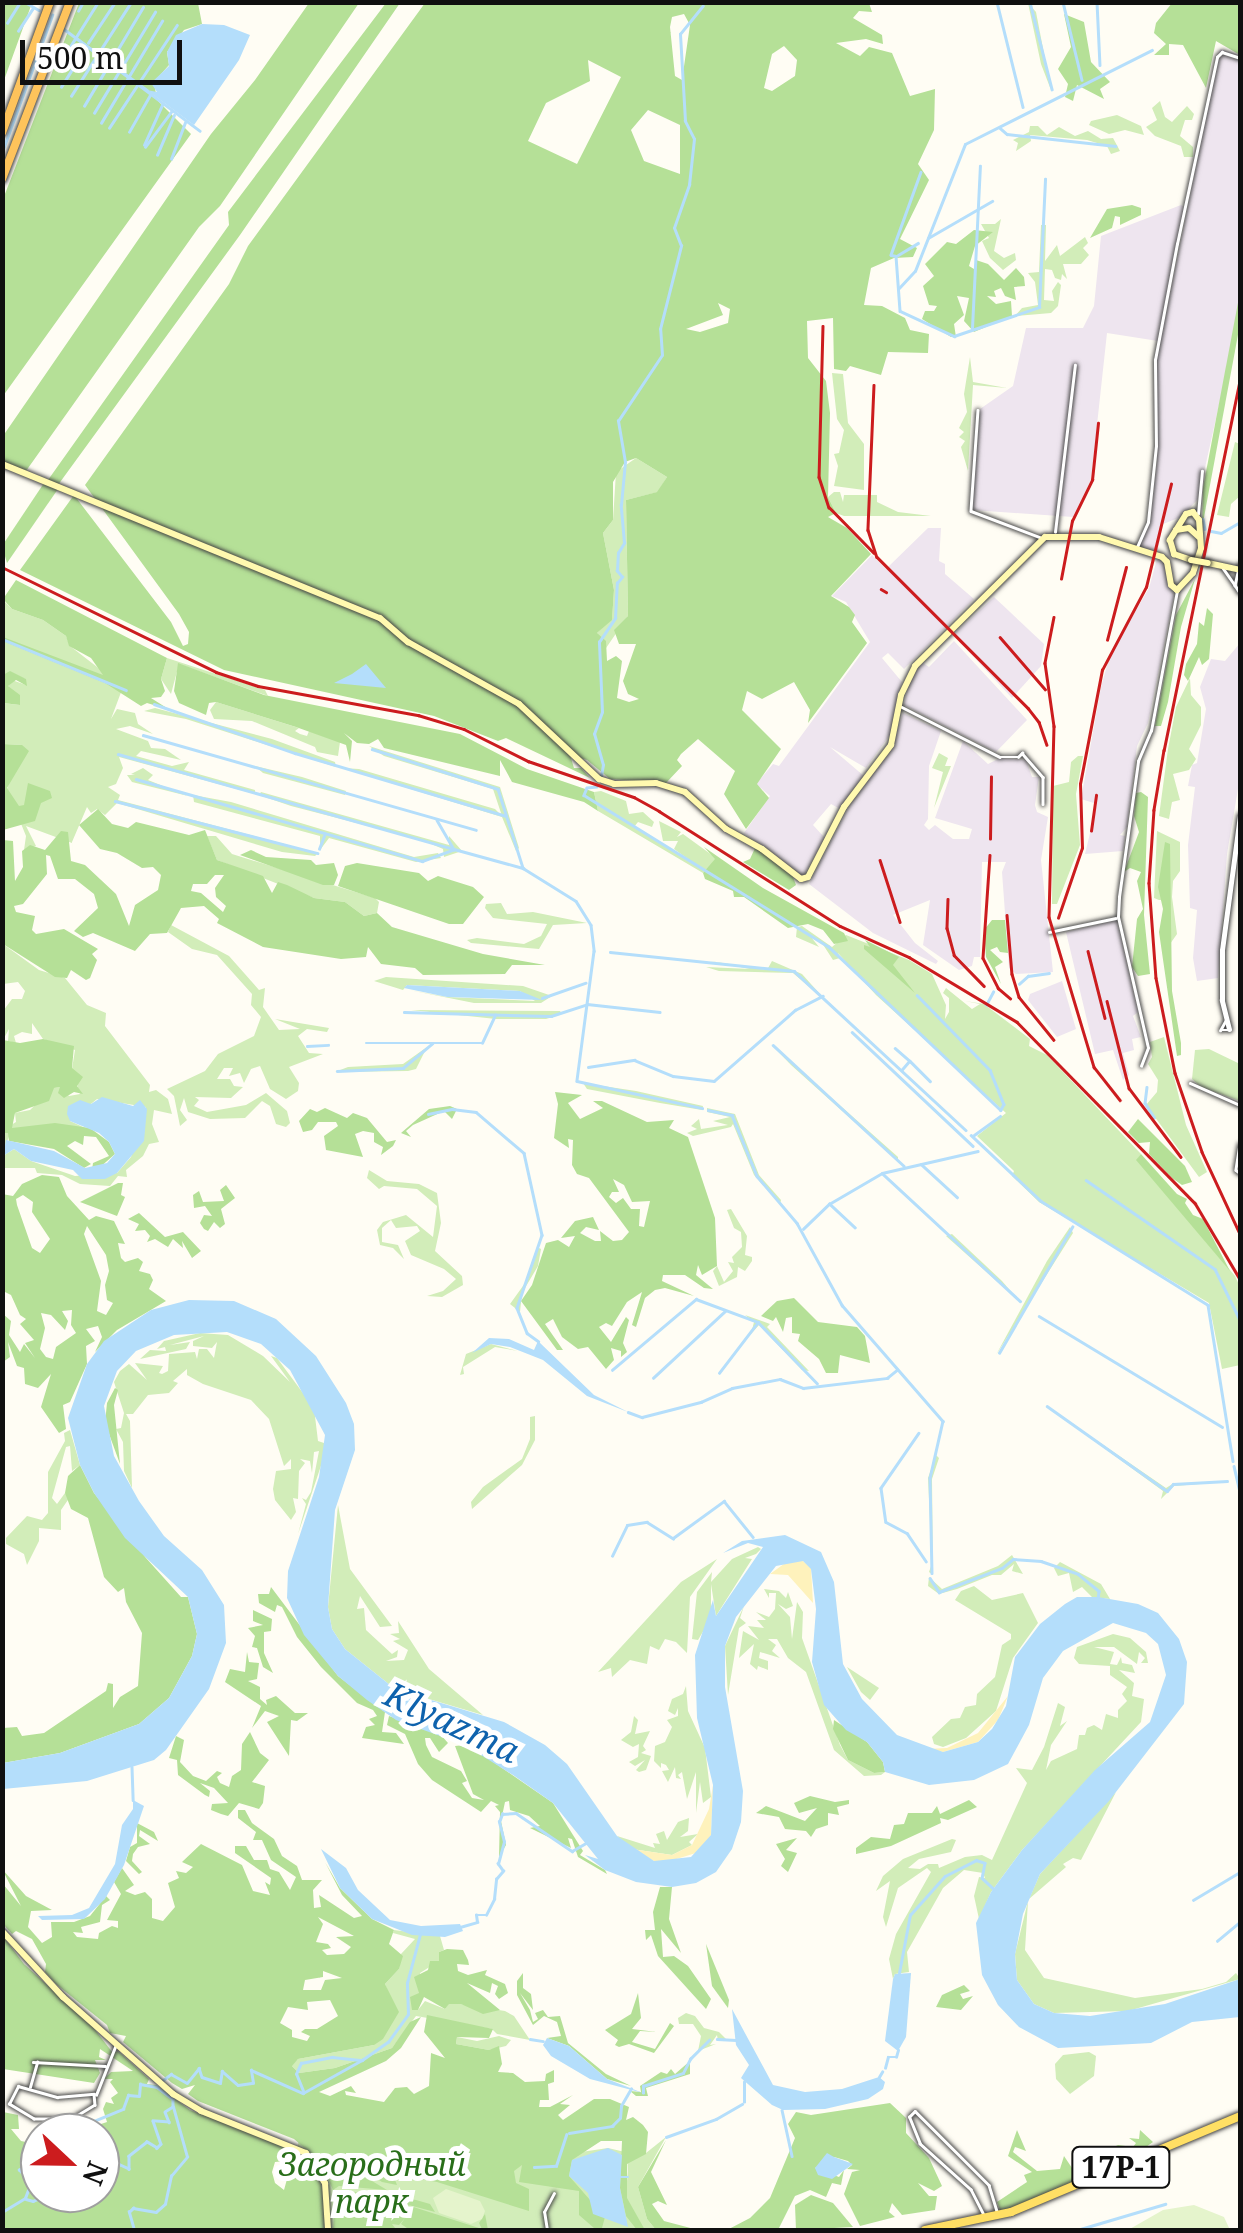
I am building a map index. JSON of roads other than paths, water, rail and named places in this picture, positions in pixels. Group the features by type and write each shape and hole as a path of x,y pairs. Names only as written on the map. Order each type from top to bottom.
{"highway":[{"path":"2,122 48,2"},
{"path":"2,133 48,2"},
{"path":"2,180 70,2"}],"main road":[{"path":"2,464 380,618 408,642 519,704 591,773 608,783 656,783 685,792 724,827 762,848 801,879 808,877 844,807 891,744 899,705 915,666 1043,539 1055,534 1099,537 1166,559 1170,586 1177,590 1193,573 1201,548 1198,518"},
{"path":"1184,516 1198,518"},
{"path":"1184,516 1201,548"},
{"path":"1184,516 1171,536 1174,554 1240,568"},
{"path":"1171,536 1198,518"},
{"path":"2,1931 63,1997 116,2046 193,2107 306,2153 325,2184 328,2230"},
{"name":"17Р-1","path":"926,2230 963,2227 1240,2116"}],"street":[{"path":"1137,549 1148,522 1156,446 1155,360 1177,244 1217,57 1222,52 1240,58"},
{"path":"1055,534 1075,365"},
{"path":"978,410 971,511 1043,539"},
{"path":"1198,518 1196,502 1202,472"},
{"path":"1184,516 1196,502"},
{"path":"1222,567 1240,593"},
{"path":"1235,585 1240,568"},
{"path":"1141,1066 1148,1048 1118,917 1138,761 1152,731 1177,590"},
{"path":"899,705 1000,757 1018,757 1022,753 1043,777 1043,804"},
{"path":"1230,1030 1222,950 1240,814"},
{"path":"1049,932 1118,917"},
{"path":"1190,1083 1240,1105"},
{"path":"1240,1146 1236,1170 1240,1173"},
{"path":"96,2095 56,2097 14,2088 9,2104 23,2116 44,2121 83,2116 95,2105 105,2066 116,2046"},
{"path":"30,2089 35,2062 105,2066"},
{"path":"915,2111 989,2185 998,2210 984,2217 970,2190 920,2144 909,2117 915,2111"},
{"path":"547,2230 544,2212 554,2194"}],"water":[{"path":"202,24 224,25 250,35 239,60 194,125 147,90 157,92 151,83 169,66 167,52 176,35"},
{"path":"366,664 386,688 334,683 352,674"},
{"path":"407,985 520,991 542,1000 447,997 404,988"},
{"path":"102,1097 133,1106 140,1100 147,1109 144,1141 117,1173 105,1179 82,1179 73,1170 31,1161 14,1149 3,1156 6,1140 54,1151 85,1168 107,1163 115,1154 109,1142 99,1133 70,1121 67,1114 68,1106 80,1100 91,1104"},
{"name":"Klyazma","path":"189,1300 234,1301 276,1319 316,1356 346,1403 354,1424 355,1450 335,1510 328,1607 332,1629 345,1649 395,1689 504,1722 545,1745 567,1764 617,1836 654,1861 691,1857 711,1835 713,1785 697,1718 695,1655 713,1600 716,1616 763,1547 748,1543 723,1553 742,1541 785,1535 821,1552 834,1582 843,1664 862,1699 897,1735 943,1752 978,1742 992,1729 1006,1706 1015,1657 1040,1624 1065,1604 1077,1597 1098,1597 1138,1604 1158,1613 1179,1639 1187,1662 1184,1704 1109,1801 1040,1874 1023,1914 1015,1955 1017,1980 1034,2004 1054,2013 1090,2016 1165,2004 1240,1979 1240,2017 1192,2022 1151,2043 1058,2048 1019,2027 998,2005 982,1975 976,1923 991,1892 1022,1850 1095,1770 1150,1722 1166,1675 1158,1644 1146,1633 1113,1623 1063,1651 1043,1678 1029,1725 1008,1764 974,1780 929,1785 885,1772 883,1762 867,1742 846,1730 824,1705 812,1662 816,1609 811,1569 803,1561 776,1566 736,1617 725,1646 725,1687 743,1791 741,1822 732,1849 716,1872 696,1883 672,1887 636,1882 605,1870 585,1855 598,1859 553,1803 513,1775 465,1745 396,1720 367,1700 338,1676 304,1635 287,1598 288,1571 319,1477 325,1435 290,1370 261,1344 227,1332 174,1335 136,1351 117,1371 104,1406 114,1456 139,1501 164,1536 202,1570 224,1605 226,1643 209,1689 166,1750 154,1760 87,1781 3,1789 3,1763 60,1753 139,1724 169,1698 192,1656 197,1634 188,1597 125,1538 94,1493 80,1465 68,1418 87,1364 104,1341 151,1310"},
{"path":"489,1338 509,1339 534,1350 538,1341 594,1395 628,1412 587,1396 543,1360 510,1347 491,1344 472,1353"},
{"path":"133,1800 144,1806 124,1865 105,1899 84,1919 42,1920 38,1916 72,1915 89,1908 115,1864 122,1825 133,1809"},
{"path":"321,1849 346,1868 358,1890 390,1920 421,1926 460,1924 463,1931 445,1937 412,1935 372,1919 340,1888"},
{"path":"911,1973 906,2037 898,2051 885,2041 893,1979 895,1974"},
{"path":"732,2009 773,2085 805,2092 842,2089 879,2077 885,2082 883,2089 868,2099 825,2109 783,2110 772,2105 741,2078 749,2065 736,2045"},
{"path":"547,2038 569,2046 607,2079 643,2093 590,2079 551,2056 543,2045"},
{"path":"608,2148 622,2155 620,2188 628,2227 593,2214 588,2193 569,2176 572,2160"},
{"path":"827,2153 853,2164 832,2179 818,2175 815,2168"}],"waterway":[{"path":"2,5 5,2"},
{"path":"7,23 20,2"},
{"path":"25,2 39,10"},
{"path":"78,11 83,2"},
{"path":"56,69 98,2"},
{"path":"88,43 115,2"},
{"path":"71,96 131,2"},
{"path":"997,2 1023,107"},
{"path":"1030,2 1052,89"},
{"path":"1063,2 1082,80"},
{"path":"1097,2 1100,65"},
{"path":"601,776 603,765 594,734 602,712 599,642 615,618 617,583 622,577 617,571 618,553 624,543 621,505 625,462 618,421 662,355 660,329 681,246 674,228 689,185 694,139 685,121 680,34 703,6"},
{"path":"84,106 143,7"},
{"path":"18,31 33,8"},
{"path":"94,113 155,12"},
{"path":"2,152 52,15"},
{"path":"101,123 162,21"},
{"path":"109,128 177,25"},
{"path":"64,29 147,90"},
{"path":"75,37 200,131"},
{"path":"61,87 84,50"},
{"path":"899,288 915,271 965,144 1152,50"},
{"path":"129,132 150,95"},
{"path":"144,145 162,105"},
{"path":"145,147 171,112"},
{"path":"157,155 174,115"},
{"path":"171,159 185,123"},
{"path":"1000,128 1007,134 1115,146"},
{"path":"972,328 980,166"},
{"path":"921,172 891,255 896,256 900,311 954,336 1039,307 1045,179"},
{"path":"928,238 992,201"},
{"path":"898,255 918,243"},
{"path":"1203,519 1205,529"},
{"path":"1211,531 1221,533 1240,522"},
{"path":"2,639 126,690"},
{"path":"154,704 295,753 506,816"},
{"path":"143,735 476,830"},
{"path":"372,749 498,789 523,868 576,901 591,925 594,951 577,1081 702,1108"},
{"path":"118,754 454,849"},
{"path":"136,779 422,861 452,850"},
{"path":"597,787 587,788 584,795 828,946 1001,1110"},
{"path":"115,801 317,853"},
{"path":"437,820 454,849 523,868"},
{"path":"319,849 324,836"},
{"path":"610,952 794,971 966,1130"},
{"path":"1019,984 1028,976 1049,973"},
{"path":"542,998 585,983"},
{"path":"986,1005 993,992"},
{"path":"917,995 990,1070 1004,1104 1001,1110"},
{"path":"588,1067 634,1060 673,1076 714,1081 795,1010 823,996"},
{"path":"404,1012 551,1016 587,1004 660,1012"},
{"path":"366,1043 482,1043 495,1015"},
{"path":"852,1032 973,1146"},
{"path":"337,1071 403,1068 432,1044"},
{"path":"307,1046 328,1045"},
{"path":"773,1045 904,1166"},
{"path":"895,1048 910,1061 903,1069"},
{"path":"911,1062 930,1081"},
{"path":"1147,1087 1145,1103 1154,1117"},
{"path":"428,1114 452,1109 476,1112 524,1153 542,1235 517,1308 527,1333 538,1341"},
{"path":"708,1110 732,1115 757,1176 797,1223 842,1305 943,1421 930,1478 932,1573"},
{"path":"974,1135 1000,1116"},
{"path":"971,1135 1041,1201 1208,1305 1233,1461"},
{"path":"855,1228 829,1204 882,1173 978,1151"},
{"path":"921,1164 957,1197"},
{"path":"883,1174 1020,1301"},
{"path":"1086,1180 1215,1269 1240,1320"},
{"path":"803,1229 829,1204"},
{"path":"999,1353 1072,1227"},
{"path":"612,1370 696,1299 758,1322"},
{"path":"653,1378 725,1311"},
{"path":"1039,1316 1222,1427"},
{"path":"719,1373 758,1322 817,1383"},
{"path":"628,1412 642,1417 701,1402 732,1388 780,1379 803,1388 887,1378 897,1370"},
{"path":"1047,1406 1167,1491 1173,1484 1227,1481"},
{"path":"919,1433 881,1488 886,1522 907,1533 926,1561"},
{"path":"1234,1466 1240,1492"},
{"path":"612,1556 627,1525 647,1522 673,1538 724,1501 753,1537"},
{"path":"930,1578 939,1592 1002,1568 1013,1559 1041,1561 1078,1574 1099,1591 1098,1601"},
{"path":"132,1767 133,1800"},
{"path":"460,1927 477,1922 476,1915 486,1915 494,1899 496,1879 503,1871 498,1864 504,1842 499,1822 502,1814 516,1813 572,1851 586,1843"},
{"path":"899,1973 910,1915 945,1876 976,1860 985,1863 982,1878 994,1889"},
{"path":"1193,1900 1240,1872"},
{"path":"1217,1941 1240,1922"},
{"path":"163,2080 171,2074 187,2083 199,2068 202,2077 220,2083 222,2071 238,2085 253,2083 251,2070 303,2093 362,2060 388,2042 408,2014 407,1983 420,1934"},
{"path":"530,2039 543,2041"},
{"path":"717,2039 736,2040"},
{"path":"643,2093 643,2086 683,2073 690,2059 709,2040"},
{"path":"885,2068 888,2057 896,2057 898,2050"},
{"path":"303,2091 296,2074 301,2063 332,2057 362,2060"},
{"path":"879,2077 882,2072"},
{"path":"744,2082 744,2102"},
{"path":"113,2113 123,2109 128,2095 139,2096 140,2084 157,2087 173,2099 173,2107 165,2112 169,2122 153,2121 161,2144 157,2148 147,2142 129,2156 129,2169 120,2165"},
{"path":"569,2133 612,2126 620,2118 621,2106 631,2089"},
{"path":"666,2137 716,2119 742,2104"},
{"path":"134,2230 129,2212 133,2208 156,2212 165,2204 171,2176 187,2157 173,2107"},
{"path":"782,2110 792,2156"},
{"path":"534,2167 556,2166 566,2135"},
{"path":"621,2177 628,2177"},
{"path":"2,2212 20,2201"},
{"path":"1077,2230 1165,2204"}],"railway":[{"path":"823,326 819,477 829,507 874,553"},
{"path":"1240,381 1164,750 1154,810 1149,883 1156,978 1175,1073 1202,1152 1240,1234"},
{"path":"874,385 868,530 877,557 1028,708 1039,722 1047,745"},
{"path":"1061,579 1072,521 1092,480 1098,423"},
{"path":"1058,918 1082,848 1080,784 1102,670 1146,587 1171,484"},
{"path":"2,567 216,672 258,686 418,715 464,729 528,761 634,797 659,811 840,926 909,957 1017,1022 1195,1203 1240,1279"},
{"path":"1107,640 1126,567"},
{"path":"881,589 886,592"},
{"path":"1054,617 1045,663 1054,726 1049,917 1094,1067 1120,1100"},
{"path":"1000,637 1045,689"},
{"path":"990,839 991,777"},
{"path":"1091,831 1096,795"},
{"path":"990,855 983,958 998,988 1010,998"},
{"path":"880,860 900,922"},
{"path":"948,899 947,928 954,955 984,986"},
{"path":"1007,915 1012,974 1019,997 1054,1040"},
{"path":"1088,951 1105,1018"},
{"path":"1107,1001 1129,1088 1181,1157"}],"park label":[{"name":"Загородный парк","path":"372,2184"}]}
